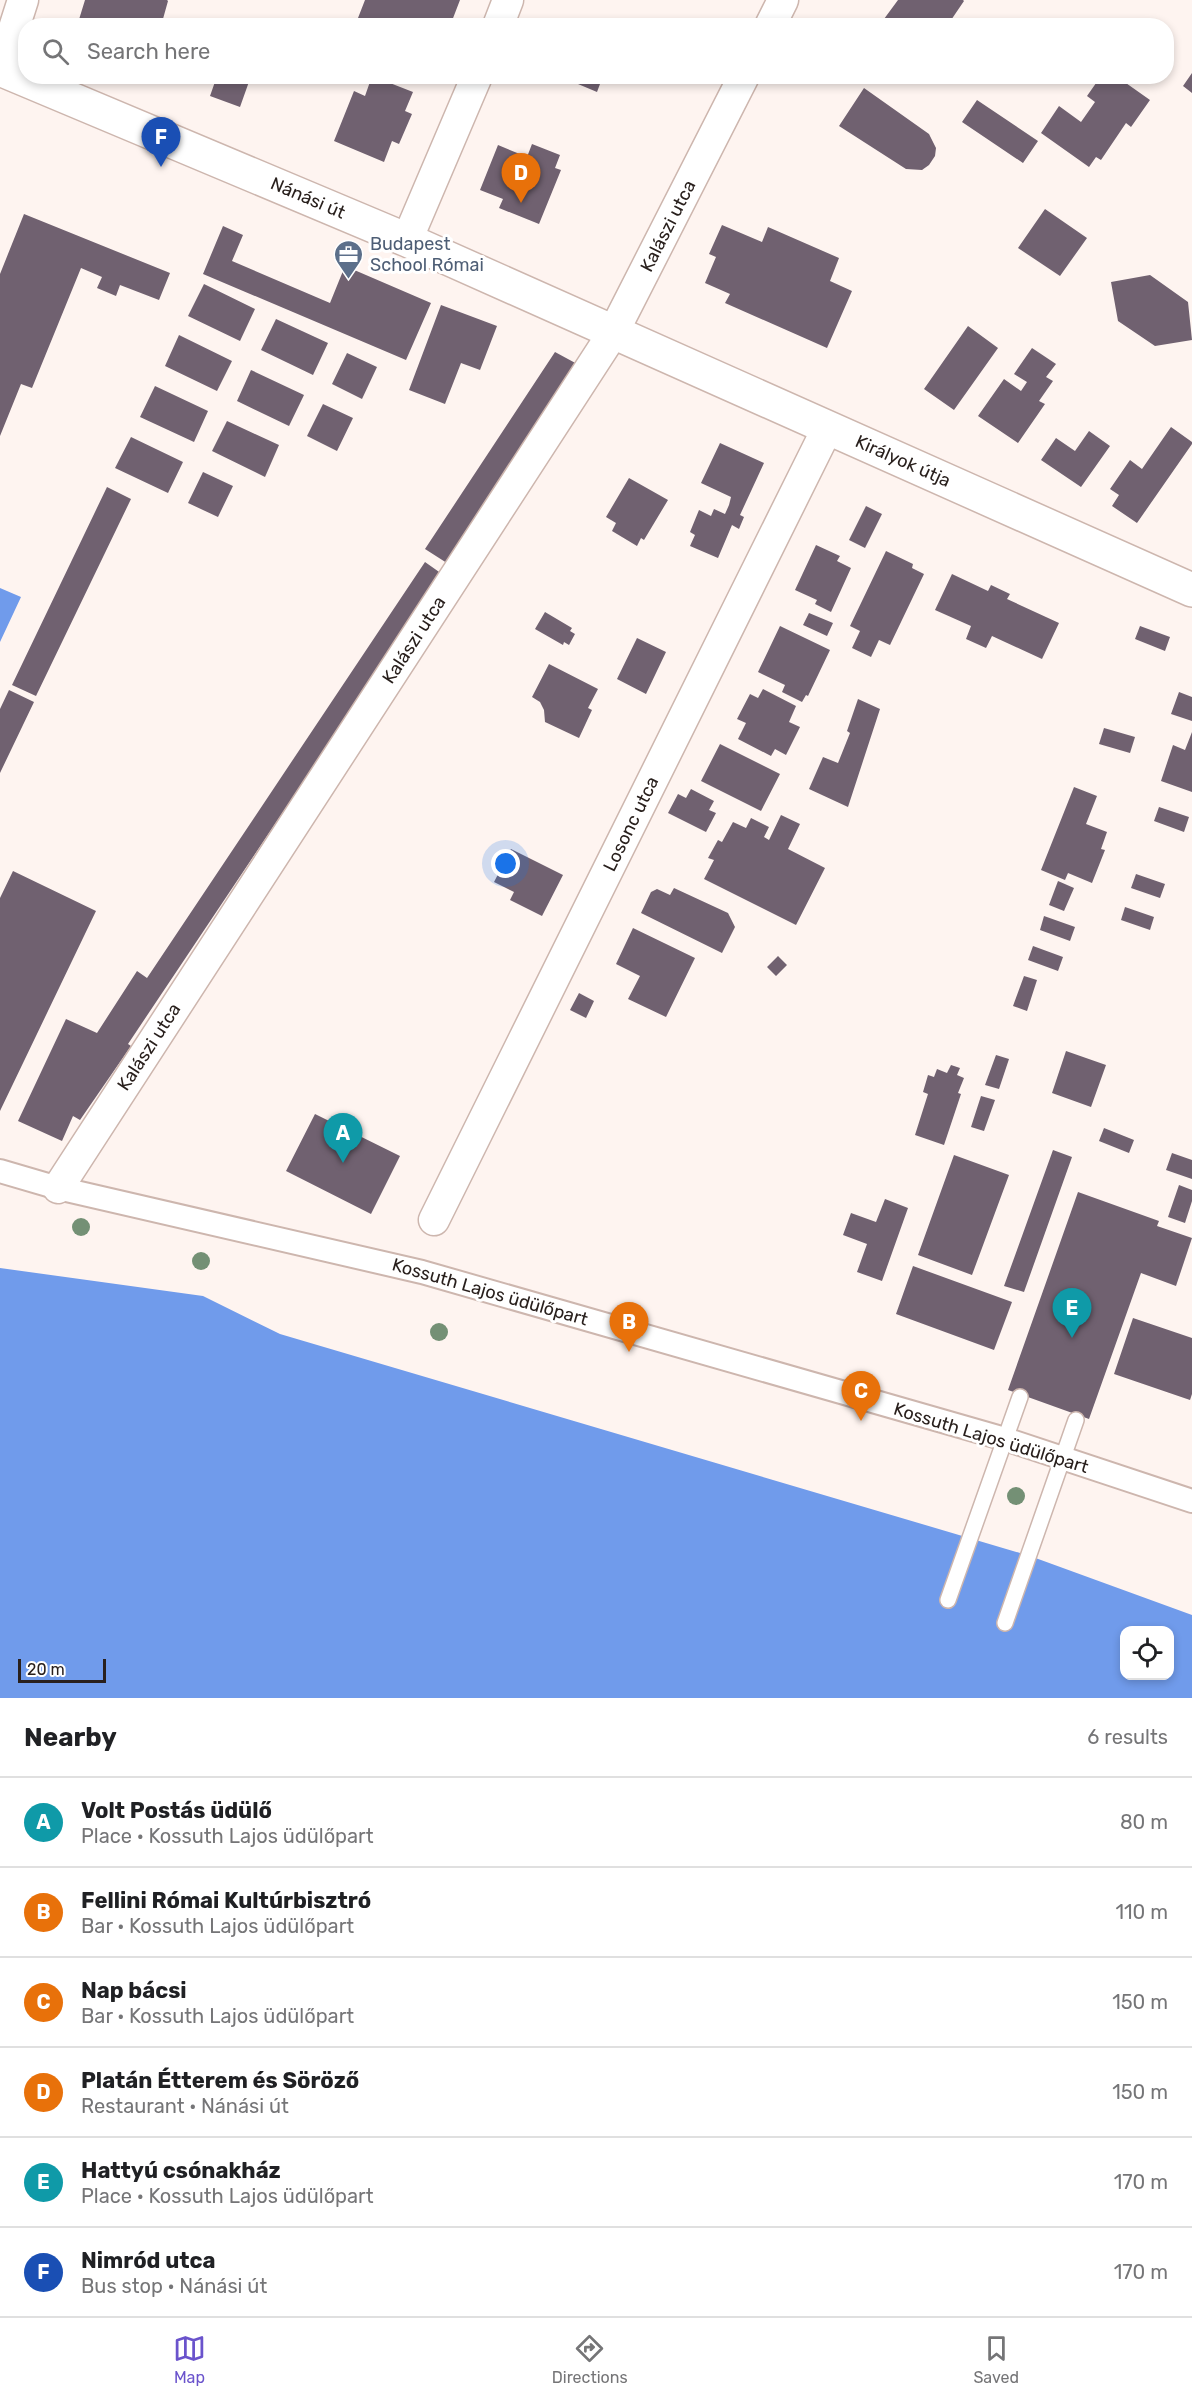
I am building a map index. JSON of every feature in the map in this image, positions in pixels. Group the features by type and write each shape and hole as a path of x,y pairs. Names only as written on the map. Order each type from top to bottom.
{"street":[{"path":"1,69 23,0"},
{"path":"501,18 508,0"},
{"path":"774,18 783,0"},
{"name":"Nánási út","path":"1,69 18,76"},
{"name":"Nánási út","path":"37,84 407,240 614,333"},
{"path":"407,240 474,84"},
{"name":"Kalászi utca","path":"58,1188 614,333 740,84"},
{"name":"Királyok útja","path":"614,333 1192,590"},
{"name":"Losonc utca","path":"434,1220 828,427"},
{"name":"Kossuth Lajos üdülőpart","path":"0,1171 58,1188 422,1272 1005,1439 1192,1501"}],"lane":[{"path":"948,1600 1020,1397"},
{"path":"1005,1623 1076,1420"}],"water":[{"path":"0,588 21,597 0,642"},
{"path":"0,1268 203,1296 280,1334 1030,1556 1192,1615 1192,1698 0,1698"}],"building":[{"path":"85,0 168,1 163,18 79,18"},
{"path":"365,0 460,0 453,18 358,18"},
{"path":"898,0 964,1 952,18 885,18"},
{"path":"1192,73 1192,93 1183,86"},
{"path":"214,84 248,84 240,107 210,96"},
{"path":"369,84 392,84 413,92 405,111 412,114 399,144 392,141 384,162 334,141 354,91 365,96"},
{"path":"578,84 600,84 597,92"},
{"path":"1095,84 1127,84 1150,100 1131,127 1126,123 1101,160 1096,157 1089,167 1041,133 1059,106 1081,122 1095,102 1087,96"},
{"path":"864,88 929,134 936,148 935,156 929,165 922,170 906,169 839,126"},
{"path":"977,100 1038,141 1023,163 962,122"},
{"path":"532,144 560,155 555,168 561,170 539,224 499,208 503,199 480,190 498,145 527,157"},
{"path":"1045,209 1087,238 1060,276 1018,248"},
{"path":"24,214 170,273 159,300 120,285 116,296 97,288 102,277 81,268 32,388 21,384 0,436 0,274"},
{"path":"722,225 762,242 768,227 839,258 830,281 852,291 827,348 725,303 730,294 705,283 716,257 709,254"},
{"path":"223,226 243,235 232,261 330,303 345,266 431,303 406,360 203,274"},
{"path":"1150,275 1188,302 1192,340 1155,346 1118,321 1111,282"},
{"path":"204,284 255,309 240,341 188,316"},
{"path":"441,305 497,326 480,370 461,363 445,404 409,390"},
{"path":"276,319 328,343 313,375 261,350"},
{"path":"968,326 998,348 954,410 924,389"},
{"path":"179,335 232,361 217,391 165,366"},
{"path":"1032,348 1056,364 1046,377 1053,381 1039,401 1045,404 1018,443 978,416 1004,379 1021,391 1027,382 1014,374"},
{"path":"555,352 579,365 450,565 425,549"},
{"path":"347,353 377,367 362,399 332,384"},
{"path":"251,370 304,395 289,426 237,401"},
{"path":"155,386 208,411 194,442 140,417"},
{"path":"323,404 353,418 337,451 307,436"},
{"path":"227,421 279,445 265,477 212,451"},
{"path":"1171,427 1192,444 1137,523 1112,506 1119,495 1110,489 1130,460 1142,469"},
{"path":"1089,431 1110,446 1081,487 1041,460 1056,438 1075,451"},
{"path":"131,437 183,462 168,493 115,468"},
{"path":"720,443 764,463 740,515 744,517 739,529 732,525 718,558 690,546 695,535 690,532 699,510 711,516 714,509 725,514 729,505 731,497 701,483"},
{"path":"203,472 233,486 218,517 188,503"},
{"path":"629,478 668,500 644,540 641,538 637,546 612,531 616,523 606,517"},
{"path":"107,487 131,499 36,696 12,685"},
{"path":"866,506 882,514 865,548 849,540"},
{"path":"816,545 840,556 837,561 851,568 831,612 815,604 817,600 795,590"},
{"path":"886,551 913,564 912,568 924,574 890,645 879,640 871,657 852,648 860,631 850,626"},
{"path":"425,562 442,574 128,1044 131,1046 80,1120 73,1116 62,1141 18,1121 66,1019 97,1033 137,971 147,978"},
{"path":"952,574 988,591 991,585 1010,594 1007,599 1059,623 1042,659 992,636 986,648 966,639 971,626 935,610"},
{"path":"545,612 572,628 570,631 575,634 569,645 564,642 563,645 535,629"},
{"path":"809,613 833,623 827,636 803,625"},
{"path":"780,626 830,650 808,696 806,695 802,702 782,692 785,685 758,672"},
{"path":"1140,626 1170,637 1165,651 1135,639"},
{"path":"637,638 666,652 646,694 617,679"},
{"path":"549,664 598,689 588,708 592,710 579,738 545,722 544,710 540,702 532,697"},
{"path":"763,689 796,706 789,722 800,727 786,755 775,749 771,756 738,739 746,723 737,719 750,694 758,698"},
{"path":"9,690 34,702 0,773 0,709"},
{"path":"1179,692 1192,697 1192,721 1171,714"},
{"path":"858,699 880,709 848,807 809,789 823,757 838,763 850,733 847,731"},
{"path":"1104,728 1135,737 1130,753 1099,744"},
{"path":"1192,732 1192,792 1161,781 1173,745 1185,750"},
{"path":"720,744 780,774 761,811 701,781"},
{"path":"1074,787 1097,796 1086,824 1107,832 1101,849 1105,850 1092,883 1068,873 1065,880 1041,870"},
{"path":"691,789 714,801 709,810 716,813 706,832 668,813 678,794 686,798"},
{"path":"1159,807 1189,817 1184,832 1154,821"},
{"path":"781,815 800,824 788,849 825,868 796,925 704,879 714,860 708,858 718,840 722,842 733,822 746,828 751,818 769,827 764,837 769,840"},
{"path":"511,849 563,875 542,916 510,900 514,892 494,882"},
{"path":"13,871 96,911 0,1111 0,898"},
{"path":"1136,874 1165,884 1160,898 1131,888"},
{"path":"1058,881 1074,888 1064,911 1049,905"},
{"path":"674,888 728,913 735,927 722,953 641,913 651,892 657,889 670,895"},
{"path":"1125,907 1154,917 1150,930 1121,920"},
{"path":"1044,916 1075,927 1070,941 1040,930"},
{"path":"633,928 695,958 666,1017 628,999 640,976 616,964"},
{"path":"1033,946 1063,957 1058,971 1028,960"},
{"path":"778,956 787,965 776,976 767,967"},
{"path":"1024,976 1037,980 1027,1011 1013,1006"},
{"path":"579,993 594,1001 586,1018 570,1010"},
{"path":"1066,1051 1106,1065 1091,1107 1052,1093"},
{"path":"996,1055 1009,1059 999,1089 985,1085"},
{"path":"951,1065 960,1068 957,1075 964,1078 944,1145 915,1135 928,1094 923,1092 928,1075 934,1077 937,1069 947,1073"},
{"path":"981,1096 995,1100 984,1131 971,1127"},
{"path":"315,1114 400,1156 371,1214 286,1171"},
{"path":"1104,1128 1134,1140 1129,1153 1099,1141"},
{"path":"1053,1150 1072,1157 1024,1292 1004,1286"},
{"path":"1172,1153 1192,1160 1192,1179 1166,1170"},
{"path":"954,1155 1009,1175 972,1275 918,1255"},
{"path":"1179,1185 1192,1190 1192,1201 1185,1223 1168,1217"},
{"path":"1078,1192 1159,1221 1157,1226 1192,1238 1176,1286 1141,1273 1089,1419 1008,1390"},
{"path":"885,1199 908,1208 882,1281 857,1272 867,1244 843,1235 851,1213 876,1222"},
{"path":"913,1266 1012,1302 994,1350 896,1314"},
{"path":"1133,1318 1192,1338 1192,1394 1190,1400 1114,1374"}],"place":[{"name":"Nimród utca","path":"161,167"},
{"name":"Platán Étterem és Söröző","path":"521,203"},
{"name":"Budapest School Római","path":"349,280"},
{"name":"Volt Postás üdülő","path":"343,1163"},
{"name":"Hattyú csónakház","path":"1072,1338"},
{"name":"Fellini Római Kultúrbisztró","path":"629,1352"},
{"name":"Nap bácsi","path":"861,1421"}]}
